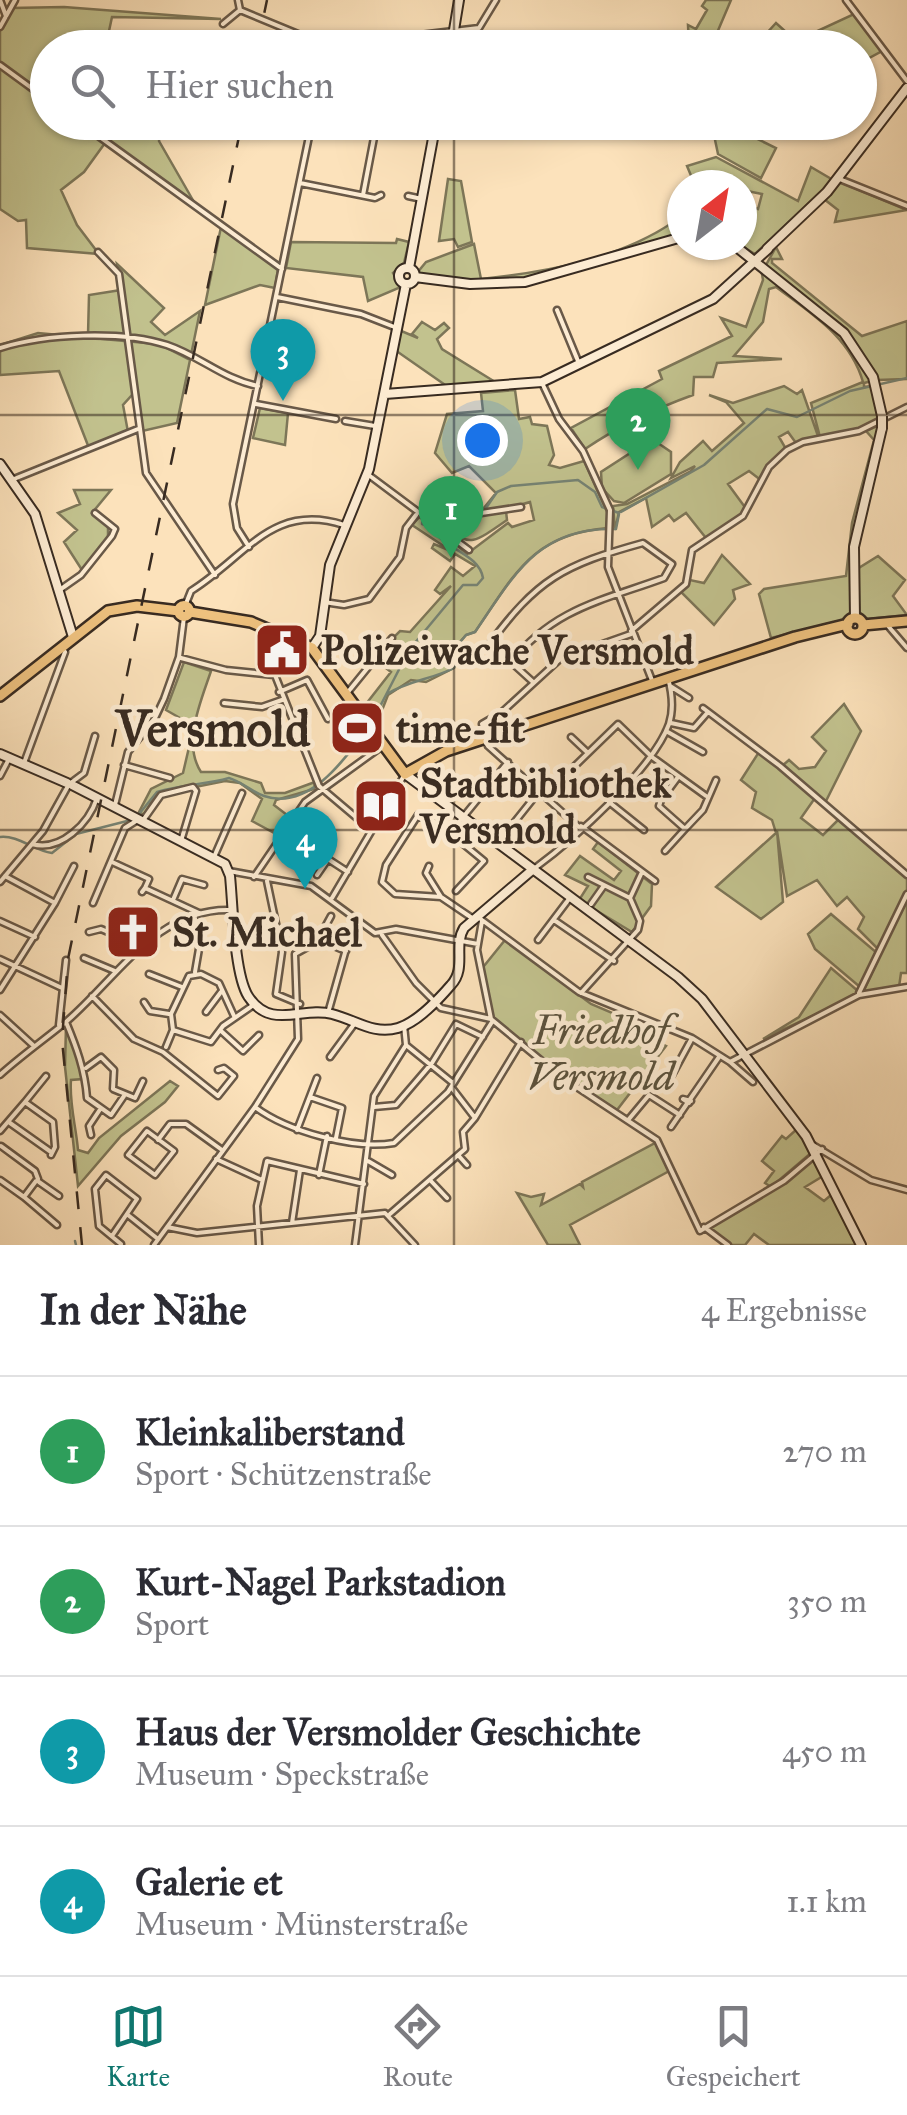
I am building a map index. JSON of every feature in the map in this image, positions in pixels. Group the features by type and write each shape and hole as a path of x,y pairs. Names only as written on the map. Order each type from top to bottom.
{"main road":[{"path":"0,696 72,637 115,609 140,606 251,622 312,648 405,774 431,757 823,629 907,621"}],"street":[{"path":"0,0 6,16"},
{"path":"0,27 14,0"},
{"path":"238,0 240,10"},
{"path":"454,30 459,0"},
{"path":"469,30 479,28 496,0"},
{"path":"846,0 869,30"},
{"path":"223,24 240,10"},
{"path":"240,10 287,30"},
{"path":"877,41 907,80"},
{"path":"0,65 30,87"},
{"path":"877,127 907,88"},
{"path":"104,140 282,269"},
{"path":"249,547 237,528 233,504 308,140"},
{"path":"362,195 373,140"},
{"path":"406,284 400,276 408,268 433,140"},
{"path":"757,259 837,178 867,140"},
{"path":"837,178 905,205 907,199"},
{"path":"300,182 362,195 381,194"},
{"path":"408,196 422,199"},
{"path":"312,648 320,636 330,564 368,474 406,284 415,277 484,285 524,282 667,241"},
{"path":"98,252 119,274 137,386 138,430 149,478 215,575"},
{"path":"385,394 542,382 713,299 756,260 844,333 877,390 882,428 854,547 853,624"},
{"path":"408,268 415,277"},
{"path":"277,297 361,314 397,328"},
{"path":"557,310 580,365"},
{"path":"0,348 57,334 165,344 235,381 260,386"},
{"path":"542,382 559,419 583,451 610,512 608,552 616,596 653,683"},
{"path":"256,404 336,419"},
{"path":"655,881 580,827 508,762 484,739 483,721 501,713 560,659 632,632 650,616 688,581 692,550 742,516 779,455 804,442 859,432 907,407"},
{"path":"345,420 378,427"},
{"path":"14,479 138,430"},
{"path":"0,464 14,479 39,524 72,637"},
{"path":"368,474 469,550"},
{"path":"324,602 366,602 400,556 405,531 422,518 478,516 521,507"},
{"path":"57,590 81,575 112,536 115,529 95,513"},
{"path":"115,805 130,748 156,718 178,658 184,611 191,591 249,547 300,517 344,525"},
{"path":"510,662 550,622 664,578 672,564 643,542 574,564 518,605 488,646 533,682"},
{"path":"650,616 658,626"},
{"path":"886,623 907,648"},
{"path":"278,633 269,657 282,700 307,748 318,785 371,830"},
{"path":"348,692 392,638"},
{"path":"24,763 65,652"},
{"path":"178,658 274,676"},
{"path":"279,692 307,680 328,719"},
{"path":"669,682 690,698"},
{"path":"229,871 243,983 255,1004 272,1014 328,1012 379,1030 404,1025 434,1002 458,975 459,938 607,801 650,754 670,723 669,682"},
{"path":"224,703 262,707 282,700"},
{"path":"670,723 694,728 706,710 907,875"},
{"path":"497,844 544,792 618,724 678,777 706,796"},
{"path":"666,731 703,752"},
{"path":"0,882 73,784 96,736"},
{"path":"571,737 588,752"},
{"path":"254,877 318,785 382,747"},
{"path":"0,776 5,755 141,818 214,858 229,871 311,886 332,898 358,924 382,935 434,1002 450,1012 492,1020 560,1076 657,1140 702,1229 728,1245"},
{"path":"450,833 508,762"},
{"path":"124,765 170,778"},
{"path":"332,898 405,774 690,987 816,1149 860,1245"},
{"path":"631,777 661,800"},
{"path":"678,777 658,806 685,829"},
{"path":"665,851 703,810 716,780"},
{"path":"92,903 125,828 141,818 161,796 193,787 196,791 181,841"},
{"path":"214,858 242,793"},
{"path":"31,845 52,845 64,838 91,816 97,798"},
{"path":"607,801 644,830"},
{"path":"456,891 484,861 450,833 424,816 416,816 382,874 383,885 395,894 441,898 478,919 581,993 692,1038 753,1082"},
{"path":"317,874 328,859 348,872"},
{"path":"112,862 149,879 144,890 199,913"},
{"path":"0,990 74,866"},
{"path":"429,866 426,872 441,898"},
{"path":"630,898 642,872"},
{"path":"5,876 55,903"},
{"path":"581,993 614,961 640,921 630,898 588,878"},
{"path":"173,900 182,879 204,886"},
{"path":"267,881 282,952 277,996 300,1004"},
{"path":"591,904 604,886"},
{"path":"859,995 907,894"},
{"path":"538,940 569,899"},
{"path":"0,1064 2,1072 66,1022 142,946 199,913 235,910"},
{"path":"282,952 296,954 318,940 331,916"},
{"path":"255,1107 276,1123 297,1130 371,1142 401,1141 452,1085 492,1020 482,988 478,919"},
{"path":"554,920 614,961"},
{"path":"0,922 35,937"},
{"path":"328,1012 358,924"},
{"path":"89,932 100,929 142,946"},
{"path":"382,935 396,929 478,944"},
{"path":"318,940 346,951"},
{"path":"166,1047 173,1030 171,1014 182,986 195,974 200,943"},
{"path":"154,1245 255,1107 298,1038 296,954"},
{"path":"84,958 115,972"},
{"path":"0,959 62,988"},
{"path":"59,1026 66,960"},
{"path":"150,974 182,986"},
{"path":"195,974 212,977 234,1016"},
{"path":"730,1062 763,1041 859,995 907,988"},
{"path":"206,1012 222,991"},
{"path":"92,996 140,1043 188,1070 218,1096 234,1076 224,1068 218,1070"},
{"path":"144,1002 150,1011 171,1014"},
{"path":"173,1030 211,1042 234,1016 255,1004"},
{"path":"0,1016 34,1046"},
{"path":"66,1022 68,1040 87,1067 87,1098 111,1114 124,1096"},
{"path":"330,1056 355,1024"},
{"path":"374,1108 396,1105 432,1062 456,1024 483,1037"},
{"path":"355,1245 376,1090 406,1045 404,1025"},
{"path":"220,1030 243,1051 259,1035"},
{"path":"672,1076 692,1038"},
{"path":"167,1227 198,1233 389,1214 458,1155 466,1144 463,1132 521,1042"},
{"path":"406,1045 432,1062 474,1120"},
{"path":"671,1127 719,1056"},
{"path":"87,1067 101,1057 114,1070 113,1089 124,1096 135,1098 143,1081"},
{"path":"183,1076 188,1070"},
{"path":"0,1131 46,1076"},
{"path":"297,1130 318,1078"},
{"path":"629,1120 649,1095 680,1116"},
{"path":"310,1097 342,1108 336,1138"},
{"path":"10,1123 51,1154 55,1146 53,1122 24,1102"},
{"path":"91,1135 89,1126 101,1108"},
{"path":"158,1140 170,1124 182,1123 223,1150"},
{"path":"147,1131 158,1140 174,1151 155,1175 128,1154 147,1131"},
{"path":"319,1175 327,1136"},
{"path":"0,1146 35,1171 38,1181 59,1196"},
{"path":"45,1147 55,1146"},
{"path":"816,1149 870,1180 907,1190"},
{"path":"702,1229 784,1181 816,1149"},
{"path":"458,1155 468,1164"},
{"path":"216,1159 262,1180"},
{"path":"259,1245 257,1226 267,1161 364,1184"},
{"path":"368,1161 392,1175"},
{"path":"292,1223 300,1170"},
{"path":"112,1236 138,1199 106,1176 95,1189 99,1226 122,1244"},
{"path":"430,1179 447,1198"},
{"path":"0,1180 57,1224"},
{"path":"24,1197 38,1181"},
{"path":"389,1214 415,1245"},
{"path":"128,1215 158,1239"}],"green space":[{"path":"706,0 731,0 718,30 688,30 688,25 696,29 707,10 702,6"},
{"path":"64,7 221,19 112,17 109,30 30,30 30,84 0,63 0,29 11,8"},
{"path":"854,14 866,30 820,30"},
{"path":"0,67 30,89 30,140 105,143 84,172 61,190 77,225 99,254 27,248 26,220 18,221 0,209"},
{"path":"108,140 159,140 194,202"},
{"path":"715,140 759,140 776,148 761,178 757,170 747,170 718,154"},
{"path":"716,157 740,170 689,170 687,166"},
{"path":"811,167 833,180 757,252 757,209 762,194 757,193 757,179 798,201"},
{"path":"448,179 461,181 472,242 458,247 454,239 439,241"},
{"path":"840,182 907,210 835,222 838,210 824,199"},
{"path":"667,226 667,240 585,265 517,280 450,281 417,273 426,262 474,244 481,279 556,268 605,255"},
{"path":"221,227 278,269 275,288 260,285 205,305"},
{"path":"397,239 409,242 404,263 393,273 401,287 368,301 363,277 286,268 291,242 396,243"},
{"path":"776,247 782,259 772,259 772,263 862,336 907,321 907,379 877,380 846,333 766,265"},
{"path":"117,264 164,308 151,322 165,335 200,311 191,355 166,342 163,346 190,360 177,423 142,431 140,440 138,395 132,395 123,405 128,432 89,448 59,371 0,375 0,345 38,333 157,344 130,339"},
{"path":"761,268 838,330 872,381 864,383 864,387 873,386 878,421 849,434 820,437 811,403 863,382 839,339 776,287 769,289 763,322 734,356 782,359 717,363 713,377 694,377 693,395 637,419 585,449 571,428 662,379 659,371 732,336 721,318 746,327 763,280"},
{"path":"121,290 127,338 88,335 89,295"},
{"path":"422,322 435,330 444,323 449,328 437,339 442,349 500,385 451,389 395,350 399,330 418,338 412,334"},
{"path":"784,386 797,394 802,390 818,436 796,443 788,432 779,437 786,449 769,464 762,481 749,471 728,484 747,510 706,538 686,513 674,521 669,515 652,527 646,498 619,512 615,530 613,506 627,504 691,471 695,466 671,478 680,462 703,441 712,451 744,423 726,402 709,395 733,403"},
{"path":"515,390 519,419 530,417 532,424 547,426 554,455 549,465 560,468 584,461 608,514 608,528 561,539 528,560 475,632 466,635 452,651 457,657 454,668 426,682 411,680 388,695 375,728 366,704 391,672 377,661 387,648 404,657 407,648 392,639 400,631 410,632 451,586 440,594 435,590 451,567 463,576 475,566 455,554 450,561 432,548 434,544 451,551 412,525 444,504 463,503 483,509 496,493 469,466 452,473 435,453 447,414 483,411 481,393","holes":["530,502 534,520 512,527 508,523 467,554 427,520"]},
{"path":"260,408 288,413 285,445 253,438"},
{"path":"879,425 851,562 851,614 840,621 771,638 759,594 764,589 846,576 852,523 874,440 866,431"},
{"path":"652,439 671,452 671,474 624,503 614,501 602,488 601,472"},
{"path":"74,490 111,490 92,513 108,526 108,537 82,570 64,542 77,530 58,513 80,504"},
{"path":"506,511 507,520 469,540 431,521 481,515"},
{"path":"722,555 750,584 733,590 735,599 714,625 680,591 690,580 704,583"},
{"path":"878,556 905,580 893,596 907,615 868,619 857,613 854,571"},
{"path":"184,662 211,671 193,735 201,772 225,772 261,783 265,793 285,793 315,782 314,789 276,800 274,805 291,818 280,836 252,821 262,799 240,783 225,781 155,795 144,815 139,812 151,789 183,773 194,726 166,710"},
{"path":"844,704 861,731 825,803 782,766 789,760 799,769 815,767 826,751 812,737"},
{"path":"759,752 815,798 801,818 823,835 839,819 907,877 907,892 879,950 858,929 864,917 847,897 837,906 817,880 787,896 777,831 783,902 761,919 716,887 776,833 772,820 752,808 756,792 741,780"},
{"path":"598,842 652,884 651,906 632,932 579,900 588,886 565,875 580,856 614,880 621,871 593,849"},
{"path":"907,897 907,973 901,973 899,987 863,992"},
{"path":"831,914 877,953 860,987 815,949 808,934"},
{"name":"Friedhof Versmold","path":"505,940 591,1004 624,1018 642,1035 666,1046 617,1110 560,1074 493,1017 480,971"},
{"path":"831,968 858,991 855,996 763,1039 799,1017"},
{"path":"66,1025 83,1079 71,1080 78,1150 88,1153 99,1138 170,1081 178,1086 165,1102 121,1136 78,1186 65,1067"},
{"path":"797,1129 811,1153 771,1187 765,1183 774,1171 762,1161 782,1136 786,1139"},
{"path":"657,1142 671,1170 570,1225 580,1245 548,1245 517,1193 531,1197 544,1194 541,1205 580,1184 583,1187 582,1182"},
{"path":"813,1156 823,1176 805,1187 824,1201 831,1195 857,1245 769,1245 754,1234 745,1245 730,1245 708,1229 781,1185"}],"waterway":[{"path":"621,512 704,465 767,409 797,417 850,391 907,378"},
{"path":"371,724 409,650 463,585 477,585 483,578 475,563 444,541 432,527 422,524 423,517 448,504 484,511 497,492 511,486 578,480 595,492 602,507 619,513"},
{"path":"387,694 454,668 457,657 452,652 466,635 475,632 531,558 567,536 616,529 619,514"},
{"path":"0,837 52,853 76,834 135,819 157,792 229,778 264,796 296,796 324,780 366,730"},
{"path":"75,1241 76,1245"}],"railway":[{"path":"261,30 267,0"},
{"path":"82,1245 62,1040 68,959 238,140"}],"place":[{"name":"Haus der Versmolder Geschichte","path":"283,401"},
{"name":"Kurt-Nagel Parkstadion","path":"638,470"},
{"name":"Kleinkaliberstand","path":"451,558"},
{"name":"Polizeiwache Versmold","path":"282,650"},
{"name":"time-fit","path":"357,728"},
{"name":"Stadtbibliothek Versmold","path":"381,806"},
{"name":"Galerie et","path":"305,889"},
{"name":"St. Michael","path":"133,932"}],"district":[{"name":"Versmold","path":"213,729"}]}
